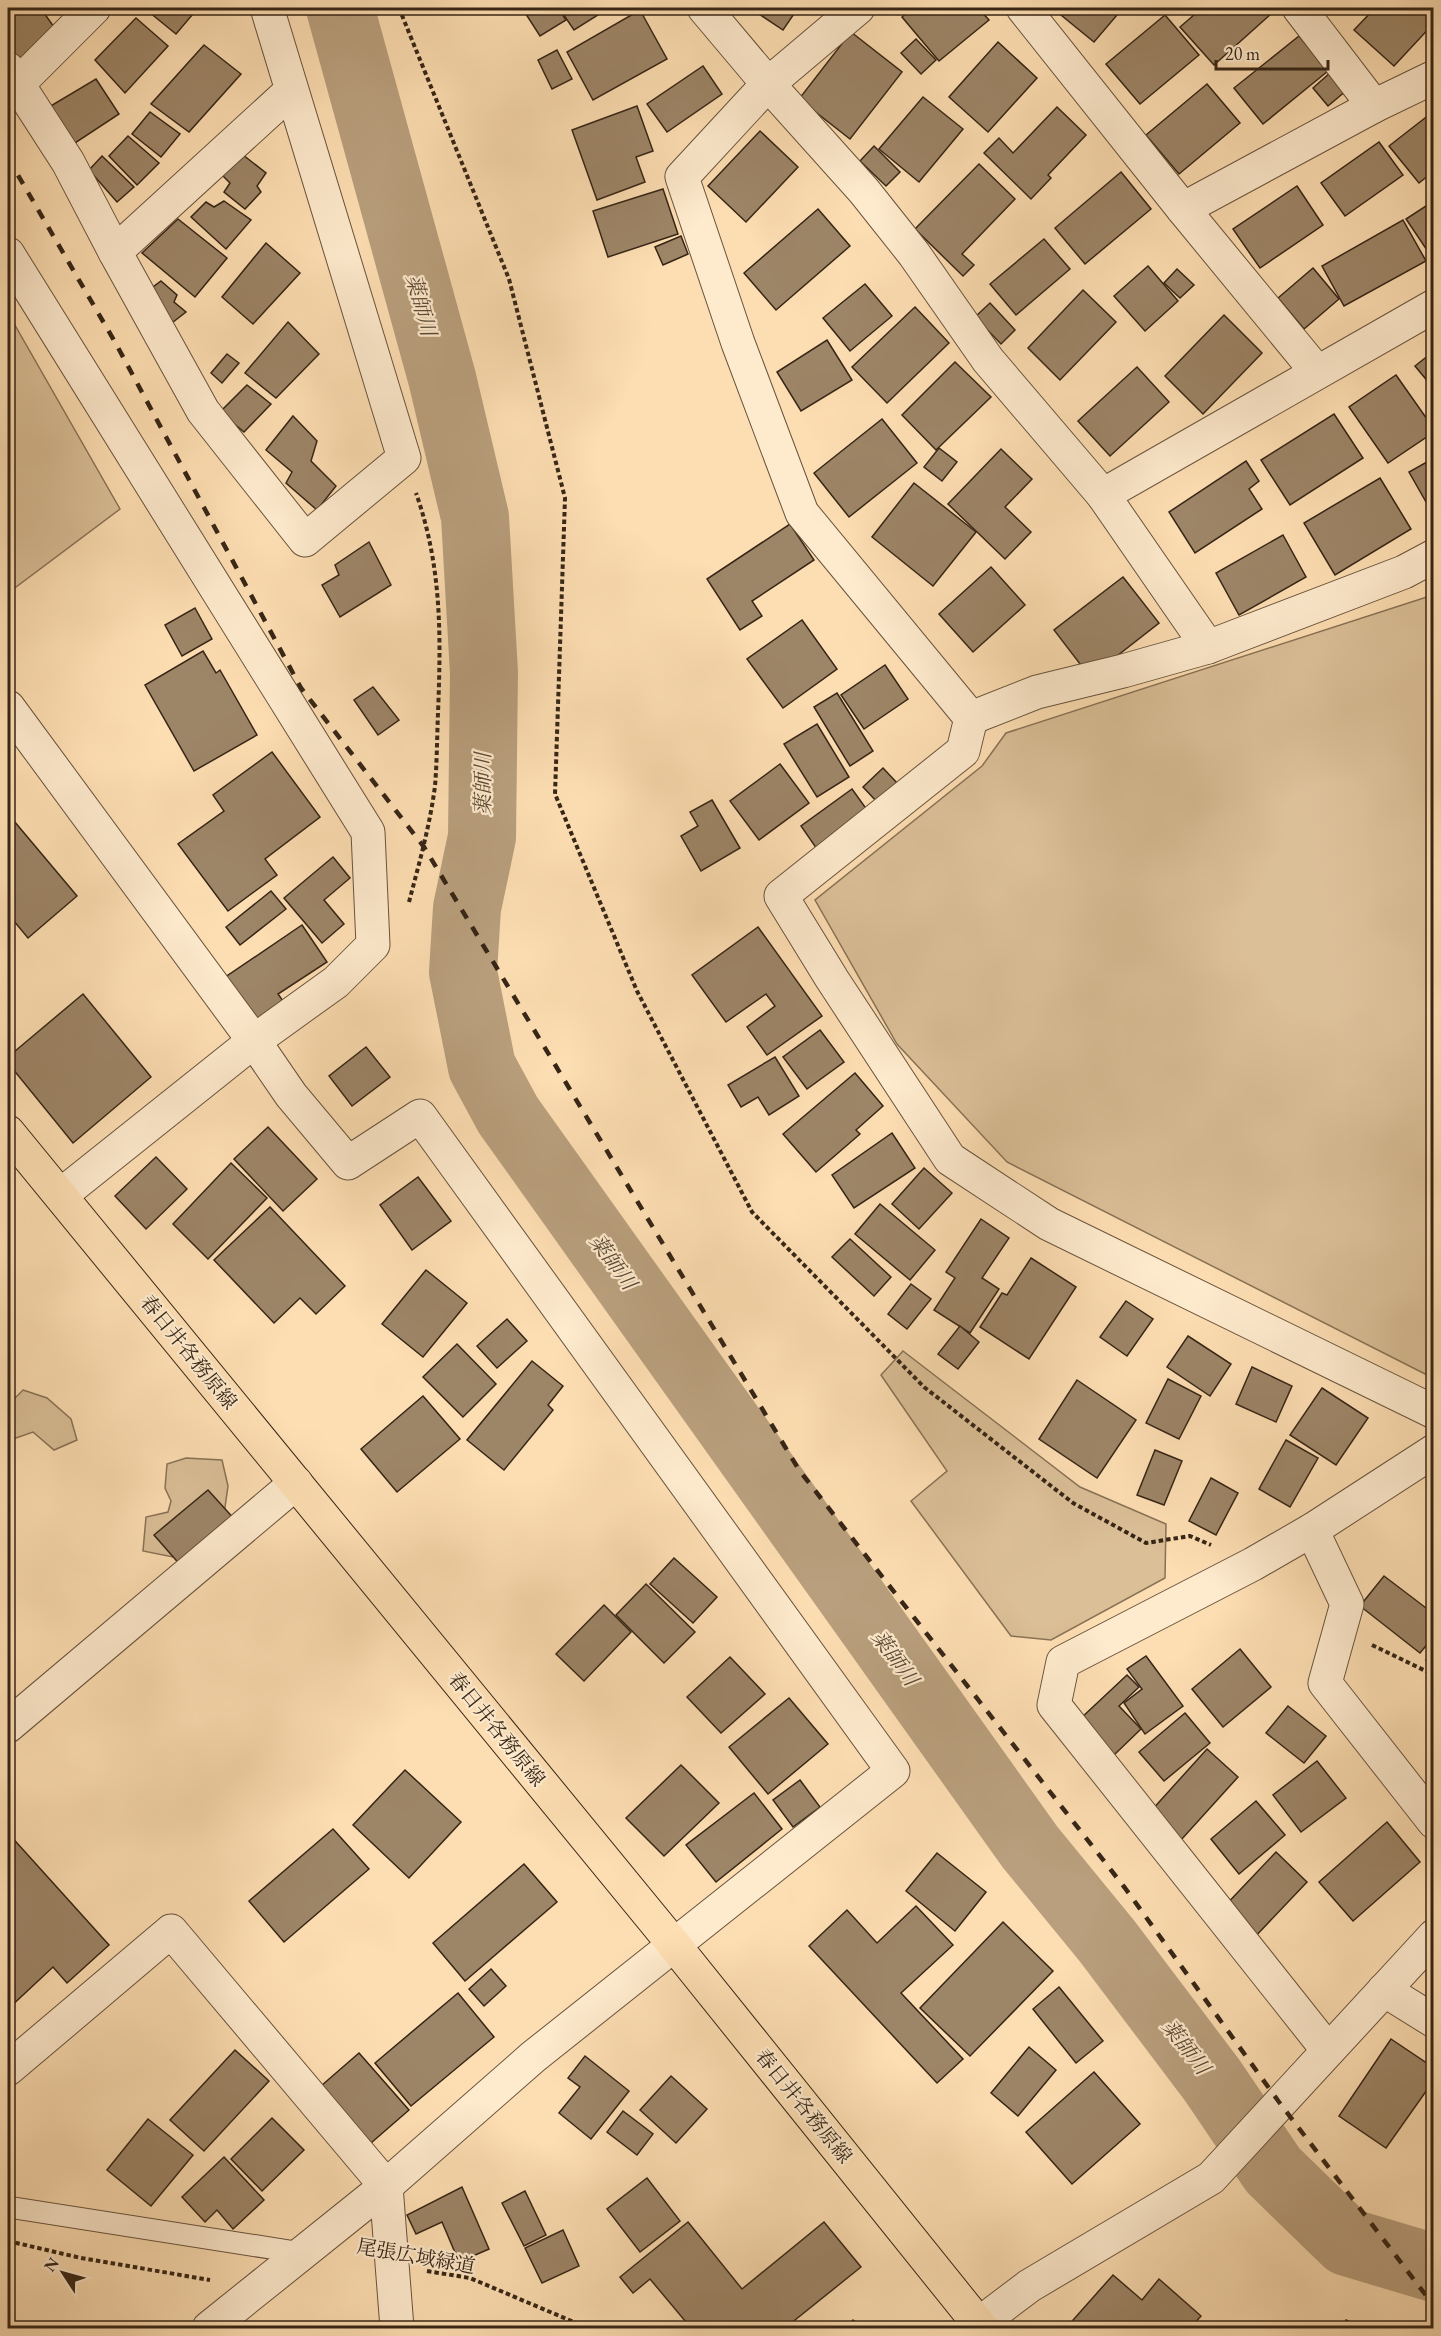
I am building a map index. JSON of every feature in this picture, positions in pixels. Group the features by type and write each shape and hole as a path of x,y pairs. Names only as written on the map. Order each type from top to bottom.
{"main road":[{"name":"春日井各務原線","path":"8,1132 675,1946 981,2326"}],"street":[{"path":"94,8 12,78 68,162 203,411 304,540 404,458 267,8"},
{"path":"704,8 768,84 864,191 914,254 988,360 1103,495 1208,647"},
{"path":"858,8 768,84 682,177 738,343 802,513 971,718"},
{"path":"1023,8 1183,209 1317,372"},
{"path":"1299,8 1374,106"},
{"path":"1183,209 1374,106 1434,77"},
{"path":"115,252 292,90"},
{"path":"8,254 368,832 373,945 336,982 254,1041 61,1195"},
{"path":"1103,495 1434,306"},
{"path":"971,718 1037,692 1208,647 1404,572 1434,556"},
{"path":"8,707 254,1041 291,1095 348,1163 420,1116 893,1771 533,2057 386,2186 209,2328"},
{"path":"971,718 963,751 781,896 832,979 950,1159 1049,1224 1434,1412"},
{"path":"1327,2049 1054,1705 1063,1662 1253,1564 1312,1530 1434,1451"},
{"path":"8,1726 296,1483"},
{"path":"1312,1530 1347,1604 1325,1683 1434,1822"},
{"path":"8,2069 171,1931 386,2186 397,2328"},
{"path":"981,2326 1029,2286 1211,2178 1327,2049 1434,1936"},
{"path":"1384,1990 1434,2021"}],"lane":[{"path":"8,2207 302,2253"}],"path":[{"path":"399,8 509,279 565,498 555,794 637,991 752,1212 924,1387 1073,1503 1146,1542 1190,1536 1253,1564"},
{"path":"404,458 428,526 437,576 440,667 435,786 424,847 406,913"},
{"path":"1343,1621 1365,1641 1434,1675"},
{"path":"8,2241 81,2258 212,2280 236,2306"},
{"name":"尾張広域緑道","path":"392,2266 471,2278 588,2328"}],"shaded area":[{"path":"8,313 120,509 8,593"},
{"path":"1434,595 1433,1378 1007,1162 897,1044 815,900 982,766 1006,733"},
{"path":"903,1351 1080,1487 1166,1524 1165,1578 1051,1640 1011,1636 911,1501 947,1471 881,1375"},
{"path":"23,1390 47,1398 71,1419 77,1440 54,1450 33,1432 13,1439 8,1426 8,1405"},
{"path":"186,1458 222,1460 228,1486 224,1514 196,1535 173,1557 143,1551 146,1517 168,1512 171,1501 165,1488 167,1464"}],"building":[{"path":"8,8 48,8 44,13 54,27 19,65 8,47"},
{"path":"153,8 198,8 176,34 149,12"},
{"path":"522,8 558,8 566,20 540,36"},
{"path":"559,8 609,8 574,30"},
{"path":"750,8 798,8 783,30"},
{"path":"913,8 978,8 989,20 939,61 902,17"},
{"path":"1059,8 1123,8 1094,42 1056,11"},
{"path":"1202,8 1267,8 1272,13 1214,65 1180,27"},
{"path":"1375,8 1434,8 1434,23 1394,66 1354,30"},
{"path":"640,10 667,59 593,100 567,52"},
{"path":"1165,15 1199,55 1140,104 1106,64"},
{"path":"136,18 168,46 125,93 95,60"},
{"path":"851,32 902,72 850,139 799,99"},
{"path":"1299,36 1328,71 1263,124 1234,88"},
{"path":"916,39 936,60 921,74 901,53"},
{"path":"998,42 1037,78 988,132 949,97"},
{"path":"204,45 241,74 189,132 151,104"},
{"path":"557,50 572,79 552,89 538,60"},
{"path":"703,66 722,94 667,132 647,104"},
{"path":"1331,72 1347,90 1328,106 1313,88"},
{"path":"96,79 119,114 75,143 49,107"},
{"path":"1207,84 1240,123 1179,174 1146,135"},
{"path":"923,97 963,129 919,182 879,149"},
{"path":"637,106 653,151 636,157 645,182 597,200 572,130"},
{"path":"1057,107 1086,135 1048,175 1051,178 1031,199 984,153 999,138 1013,153"},
{"path":"1434,111 1434,171 1419,183 1389,146"},
{"path":"150,112 180,134 161,157 132,134"},
{"path":"760,131 798,167 746,222 708,186"},
{"path":"128,136 159,163 137,185 109,156"},
{"path":"1379,142 1403,175 1345,216 1321,183"},
{"path":"874,146 900,172 886,186 860,161"},
{"path":"238,151 266,173 257,186 261,192 245,209 224,192 230,183 220,173"},
{"path":"102,156 134,187 117,202 89,170"},
{"path":"979,164 1015,199 962,254 974,265 963,276 915,229"},
{"path":"1121,172 1151,209 1085,264 1055,228"},
{"path":"1297,186 1323,225 1260,268 1233,229"},
{"path":"663,189 678,234 608,257 593,211"},
{"path":"224,201 251,220 226,249 191,217 206,202 214,207"},
{"path":"1429,204 1434,210 1433,259 1406,219"},
{"path":"818,209 850,246 776,310 744,273"},
{"path":"178,219 227,258 195,297 142,253"},
{"path":"1403,220 1426,261 1344,306 1322,266"},
{"path":"681,236 688,254 663,265 655,247"},
{"path":"1044,239 1070,269 1016,315 990,284"},
{"path":"266,243 300,273 253,324 222,297"},
{"path":"1148,266 1178,301 1145,331 1114,296"},
{"path":"1313,268 1339,299 1304,329 1278,298"},
{"path":"1177,269 1194,285 1180,298 1164,283"},
{"path":"161,281 177,295 174,302 186,312 168,326 145,293"},
{"path":"865,284 892,316 850,351 823,318"},
{"path":"1083,290 1116,322 1060,380 1028,348"},
{"path":"990,303 1015,330 1001,344 975,317"},
{"path":"915,307 949,343 887,403 852,367"},
{"path":"1224,315 1262,353 1203,414 1165,376"},
{"path":"288,322 319,354 276,398 245,373"},
{"path":"827,340 852,380 801,411 777,372"},
{"path":"1434,351 1434,389 1415,366"},
{"path":"227,354 239,363 222,383 211,373"},
{"path":"955,362 991,397 936,450 902,415"},
{"path":"1137,367 1169,402 1110,456 1078,421"},
{"path":"1396,375 1434,432 1388,463 1349,407"},
{"path":"247,385 271,404 244,432 220,412"},
{"path":"1334,414 1363,458 1290,505 1261,460"},
{"path":"293,416 317,441 311,461 336,486 317,510 286,483 292,472 266,450"},
{"path":"882,419 917,463 849,517 814,473"},
{"path":"939,448 957,462 942,481 924,467"},
{"path":"1001,449 1032,479 1005,507 1031,532 1005,559 948,504"},
{"path":"1434,458 1434,508 1430,509 1409,472"},
{"path":"1246,461 1259,481 1249,489 1262,509 1195,553 1169,512"},
{"path":"1380,478 1411,529 1335,575 1304,523"},
{"path":"914,483 976,532 933,586 872,537"},
{"path":"790,524 814,560 752,601 762,616 740,630 707,579"},
{"path":"1283,535 1306,577 1239,615 1216,573"},
{"path":"369,542 391,585 340,617 322,585 339,575 335,565"},
{"path":"991,567 1025,605 973,652 939,614"},
{"path":"1123,577 1159,623 1090,677 1054,630"},
{"path":"195,608 212,639 182,656 165,625"},
{"path":"802,620 837,669 783,708 747,659"},
{"path":"203,651 216,673 220,670 257,735 194,771 145,685"},
{"path":"885,665 908,699 864,729 841,695"},
{"path":"373,687 399,720 378,735 354,700"},
{"path":"837,693 873,751 850,766 814,707"},
{"path":"817,724 849,777 817,797 784,744"},
{"path":"272,752 320,817 265,859 277,875 228,911 178,844 224,811 213,795"},
{"path":"780,764 809,803 759,840 730,801"},
{"path":"883,768 898,784 878,803 863,787"},
{"path":"852,789 870,814 819,852 801,826"},
{"path":"712,800 740,848 701,871 681,836 698,826 690,812"},
{"path":"14,821 77,896 28,938 8,914 8,827"},
{"path":"333,857 350,878 324,900 344,924 322,943 284,898"},
{"path":"271,891 286,909 240,945 226,927"},
{"path":"302,925 327,962 278,994 283,1001 247,1026 218,982"},
{"path":"758,927 822,1016 767,1055 747,1027 775,1006 766,994 726,1022 692,975"},
{"path":"83,994 151,1077 73,1143 8,1063 8,1057"},
{"path":"820,1030 844,1062 807,1089 783,1057"},
{"path":"366,1047 390,1077 352,1106 329,1076"},
{"path":"775,1057 799,1096 769,1115 758,1097 741,1107 728,1085"},
{"path":"855,1073 883,1106 856,1130 860,1134 816,1172 783,1134"},
{"path":"268,1127 317,1179 283,1211 234,1159"},
{"path":"892,1133 915,1168 854,1208 832,1175"},
{"path":"156,1157 187,1189 146,1229 115,1196"},
{"path":"231,1163 267,1198 208,1259 173,1224"},
{"path":"924,1168 952,1193 919,1229 892,1204"},
{"path":"418,1177 451,1221 412,1250 380,1205"},
{"path":"880,1204 935,1250 910,1280 855,1234"},
{"path":"270,1207 345,1286 316,1314 300,1298 274,1323 214,1260"},
{"path":"981,1219 1009,1238 982,1278 999,1289 970,1333 934,1310 955,1278 946,1272"},
{"path":"850,1239 891,1277 874,1296 832,1257"},
{"path":"1031,1258 1076,1287 1029,1359 980,1327 1002,1293 1007,1295"},
{"path":"426,1270 467,1303 423,1357 382,1324"},
{"path":"911,1284 931,1299 907,1329 888,1314"},
{"path":"1126,1301 1153,1319 1127,1356 1100,1337"},
{"path":"507,1319 527,1341 497,1368 477,1346"},
{"path":"960,1326 979,1342 958,1369 938,1354"},
{"path":"1188,1336 1231,1364 1210,1396 1167,1367"},
{"path":"457,1344 496,1384 463,1417 423,1377"},
{"path":"532,1361 563,1386 548,1405 553,1410 504,1470 467,1440"},
{"path":"1252,1367 1292,1386 1276,1422 1236,1404"},
{"path":"1168,1379 1201,1396 1179,1439 1146,1423"},
{"path":"1077,1380 1136,1420 1097,1478 1039,1439"},
{"path":"1322,1388 1368,1418 1336,1465 1290,1435"},
{"path":"423,1396 460,1439 397,1492 361,1449"},
{"path":"1286,1440 1318,1458 1290,1507 1259,1489"},
{"path":"1155,1450 1182,1461 1164,1505 1137,1495"},
{"path":"1211,1478 1238,1493 1216,1535 1189,1521"},
{"path":"208,1490 236,1521 182,1567 154,1535"},
{"path":"674,1558 717,1597 693,1623 650,1584"},
{"path":"1384,1576 1434,1614 1434,1636 1420,1653 1360,1606"},
{"path":"646,1584 695,1632 664,1663 616,1615"},
{"path":"604,1605 631,1632 584,1681 556,1654"},
{"path":"1434,1648 1434,1664 1426,1660"},
{"path":"1240,1649 1271,1687 1223,1727 1192,1689"},
{"path":"1146,1656 1183,1706 1145,1734 1124,1703 1142,1689 1127,1669"},
{"path":"730,1657 765,1694 721,1733 687,1697"},
{"path":"1127,1675 1139,1687 1119,1706 1141,1729 1114,1755 1079,1720"},
{"path":"789,1698 828,1744 768,1794 729,1747"},
{"path":"1288,1706 1326,1736 1304,1763 1266,1733"},
{"path":"1185,1713 1210,1743 1164,1781 1139,1752"},
{"path":"1207,1749 1238,1777 1181,1840 1151,1811"},
{"path":"1317,1761 1346,1798 1301,1832 1273,1795"},
{"path":"681,1765 719,1803 664,1856 626,1818"},
{"path":"405,1770 461,1822 409,1878 353,1825"},
{"path":"800,1780 820,1807 793,1827 773,1800"},
{"path":"754,1793 782,1829 716,1882 686,1845"},
{"path":"1256,1801 1285,1835 1239,1874 1211,1839"},
{"path":"1387,1822 1420,1862 1353,1921 1319,1882"},
{"path":"333,1829 369,1869 284,1942 249,1901"},
{"path":"8,1833 109,1945 67,1983 53,1967 8,2009"},
{"path":"1276,1852 1307,1882 1252,1940 1221,1910"},
{"path":"937,1853 986,1892 955,1931 906,1891"},
{"path":"524,1864 557,1902 465,1981 433,1943"},
{"path":"916,1906 953,1945 901,1993 963,2059 937,2083 809,1946 847,1910 877,1943"},
{"path":"1003,1922 1053,1971 970,2056 920,2008"},
{"path":"491,1969 506,1986 484,2006 469,1989"},
{"path":"1059,1987 1103,2041 1076,2063 1033,2009"},
{"path":"458,1993 494,2037 411,2106 375,2063"},
{"path":"1391,2039 1434,2068 1434,2080 1386,2148 1339,2116"},
{"path":"1029,2047 1056,2070 1018,2116 991,2093"},
{"path":"235,2050 269,2081 204,2151 170,2120"},
{"path":"359,2053 409,2110 371,2143 321,2086"},
{"path":"585,2056 629,2091 591,2139 559,2113 580,2087 568,2078"},
{"path":"1094,2072 1140,2124 1072,2184 1026,2132"},
{"path":"671,2076 707,2109 676,2143 640,2110"},
{"path":"623,2111 653,2134 637,2155 607,2132"},
{"path":"272,2118 304,2150 262,2191 231,2159"},
{"path":"148,2119 193,2155 151,2206 107,2170"},
{"path":"224,2157 264,2200 233,2229 217,2210 205,2222 182,2197"},
{"path":"647,2178 680,2221 640,2252 607,2209"},
{"path":"462,2187 489,2249 459,2262 442,2222 416,2234 407,2215"},
{"path":"525,2191 546,2235 524,2246 502,2203"},
{"path":"688,2222 742,2289 824,2222 861,2267 785,2328 691,2328 650,2279 633,2293 620,2277"},
{"path":"563,2230 579,2266 542,2283 525,2248"},
{"path":"1113,2275 1142,2300 1159,2279 1201,2316 1190,2328 1066,2328"},
{"path":"8,2316 21,2328 8,2328"},
{"path":"853,2320 864,2328 847,2328"},
{"path":"1346,2320 1364,2328 1342,2328"}],"waterway":[{"name":"薬師川","path":"340,8 442,378 475,517 484,673 482,837 467,908 463,972 482,1067 508,1115 1030,1847 1107,1941 1212,2080 1273,2170 1347,2242 1434,2268"}],"railway":[{"path":"8,158 115,342 301,688 424,847 799,1470 1125,1888 1279,2102 1434,2306"}]}
